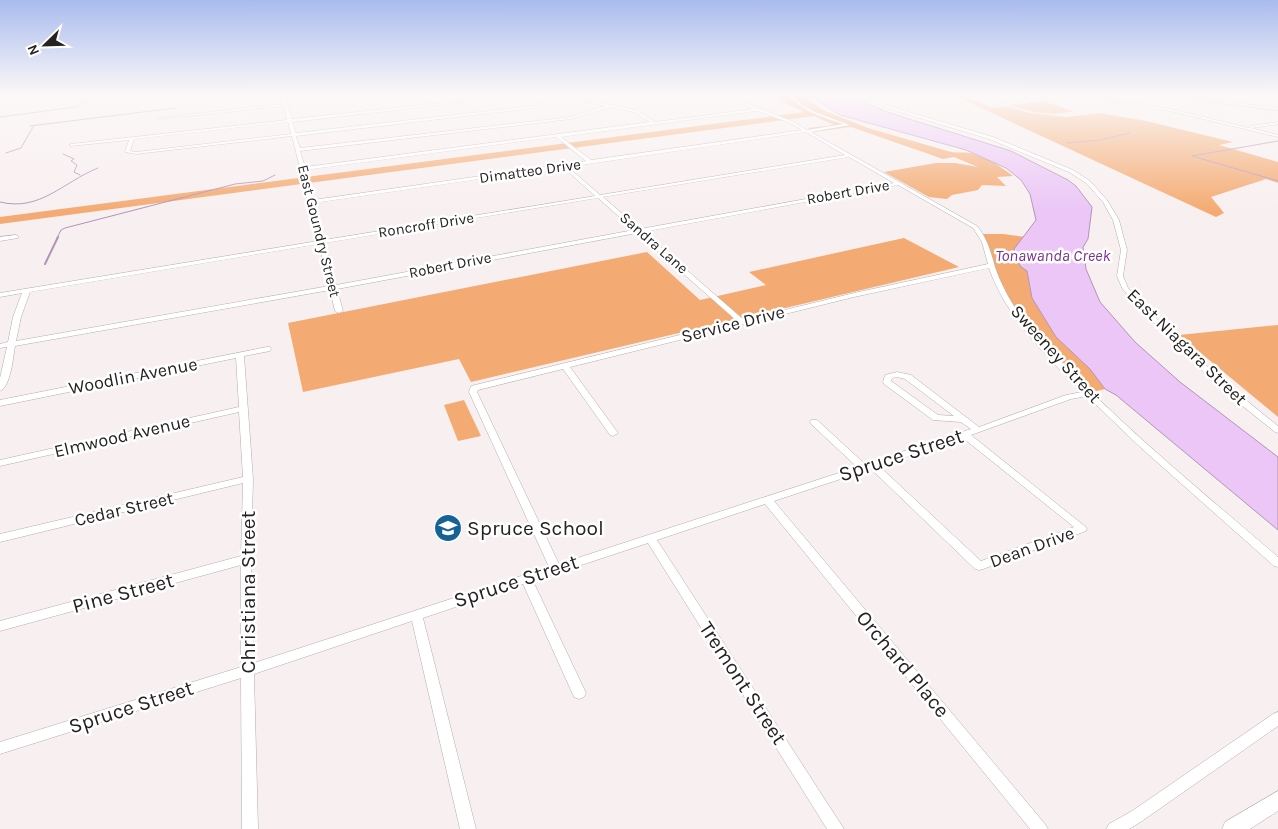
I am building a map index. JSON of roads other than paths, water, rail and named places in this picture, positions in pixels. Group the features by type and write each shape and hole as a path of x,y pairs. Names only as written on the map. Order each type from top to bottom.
{"main road":[{"path":"1232,829 1278,800"}],"street":[{"path":"71,145 178,133"},
{"path":"132,138 127,152 136,153 314,133"},
{"path":"298,150 446,133"},
{"path":"303,169 582,133"},
{"name":"Dimatteo Drive","path":"311,202 796,133"},
{"name":"Sweeney Street","path":"811,133 975,227 983,234 992,266 1004,296 1017,316 1089,392 1278,563"},
{"name":"East Niagara Street","path":"973,133 991,138 1081,177 1102,195 1116,220 1124,244 1120,270 1124,288 1136,302 1223,386 1278,430"},
{"path":"1265,133 1278,136"},
{"name":"East Goundry Street","path":"294,135 339,311"},
{"path":"558,136 590,162"},
{"name":"Roncroff Drive","path":"0,294 851,156"},
{"name":"Sandra Lane","path":"564,166 742,322"},
{"name":"Robert Drive","path":"0,346 900,183"},
{"path":"0,239 16,237"},
{"name":"Service Drive","path":"556,568 473,392 474,388 742,322 992,266"},
{"path":"0,388 6,374 17,317 27,290"},
{"name":"Woodlin Avenue","path":"0,403 267,349"},
{"name":"Christiana Street","path":"240,355 248,479 246,559 250,829"},
{"path":"566,366 614,433"},
{"path":"964,419 936,418 887,382 888,377 897,374 908,377 964,419 978,430"},
{"name":"Spruce Street","path":"0,748 249,670 978,430 1069,397 1089,392"},
{"name":"Elmwood Avenue","path":"0,464 243,409"},
{"path":"814,422 868,465"},
{"name":"Dean Drive","path":"868,465 979,566 1082,528 964,434"},
{"name":"Cedar Street","path":"0,538 248,479"},
{"name":"Orchard Place","path":"767,499 1040,829"},
{"name":"Tremont Street","path":"650,538 836,829"},
{"name":"Pine Street","path":"0,626 246,559"},
{"path":"526,578 579,692"},
{"path":"416,614 468,829"},
{"path":"1114,829 1137,816 1278,718"}],"water":[{"name":"Tonawanda Creek","path":"904,133 953,133 1011,151 1076,186 1092,207 1088,239 1083,247 1086,269 1100,302 1135,342 1180,382 1278,457 1278,530 1116,395 1105,389 1090,369 1056,337 1032,298 1027,271 1020,266 1014,249 1036,220 1030,194 1021,180 1006,168 966,150"}],"waterway":[{"path":"6,153 21,148 30,133"},
{"path":"1067,143 1100,140 1130,133"},
{"path":"1278,141 1192,156 1278,181"},
{"path":"63,154 74,159 71,161 77,165 74,172 80,175"},
{"path":"0,202 14,204 27,203 39,199 98,168"},
{"path":"57,238 61,230 65,228 235,184 263,181 275,175"},
{"path":"45,264 58,237"}],"place":[{"name":"Spruce School","path":"448,528"}]}
